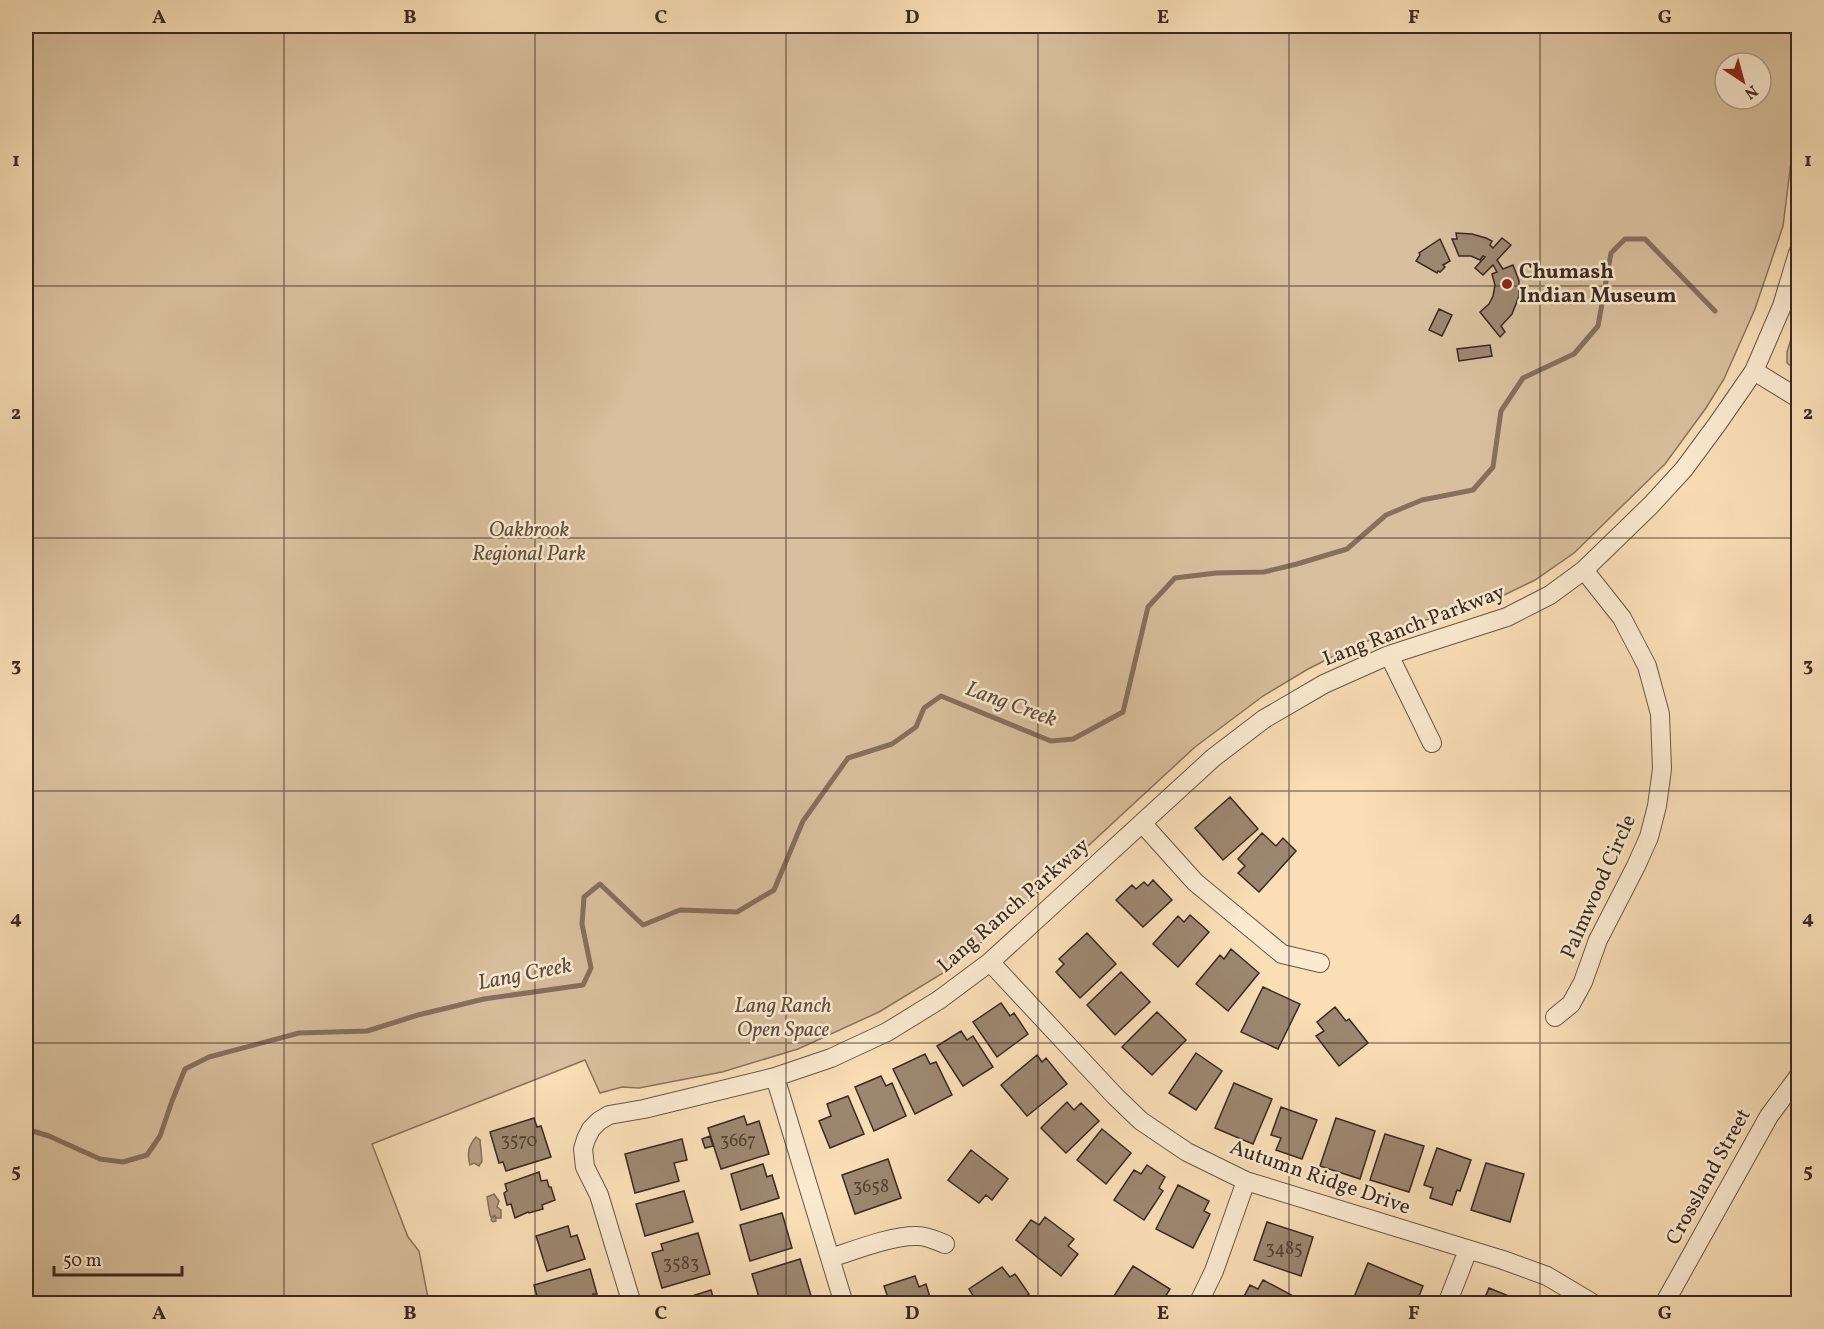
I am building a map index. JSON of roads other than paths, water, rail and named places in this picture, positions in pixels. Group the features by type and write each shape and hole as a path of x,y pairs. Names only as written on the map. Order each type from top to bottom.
{"street":[{"name":"Lang Ranch Parkway","path":"632,1304 599,1195 585,1167 583,1149 591,1129 599,1120 609,1115 644,1109 775,1077 831,1058 887,1032 939,1000 990,962 1213,758 1264,719 1324,684 1389,655 1507,617 1550,595 1584,570 1651,506 1684,469 1754,371 1782,306 1798,253"},
{"path":"1754,371 1798,398"},
{"name":"Palmwood Circle","path":"1555,1017 1571,1004 1583,982 1598,940 1649,837 1657,806 1662,769 1660,714 1647,666 1622,618 1584,570"},
{"path":"1389,655 1432,743"},
{"path":"1142,823 1195,882 1282,954 1320,963"},
{"name":"Autumn Ridge Drive","path":"990,962 1141,1122 1187,1152 1246,1181 1547,1276 1594,1304"},
{"path":"775,1077 844,1304"},
{"name":"Crossland Street","path":"1664,1304 1769,1116 1798,1077"},
{"path":"1197,1304 1214,1271 1246,1181"},
{"path":"831,1258 902,1237 920,1236 945,1244"},
{"path":"1447,1304 1468,1250"}],"waterway":[{"name":"Lang Creek","path":"26,1129 49,1136 100,1159 123,1162 147,1155 160,1136 185,1069 209,1057 299,1033 367,1031 418,1015 484,999 583,985 591,968 582,924 584,897 600,884 643,925 680,910 737,912 774,890 803,821 848,758 892,744 916,727 924,708 941,696 1051,741 1073,739 1123,712 1148,607 1175,578 1216,573 1264,572 1297,564 1347,549 1386,515 1422,500 1473,490 1493,467 1501,411 1523,378 1574,354 1598,326 1611,253 1625,239 1645,239 1715,311"}],"place":[{"name":"Chumash Indian Museum","path":"1507,284"}],"park label":[{"name":"Oakbrook Regional Park","path":"529,542"},
{"name":"Lang Ranch Open Space","path":"783,1018"}]}
